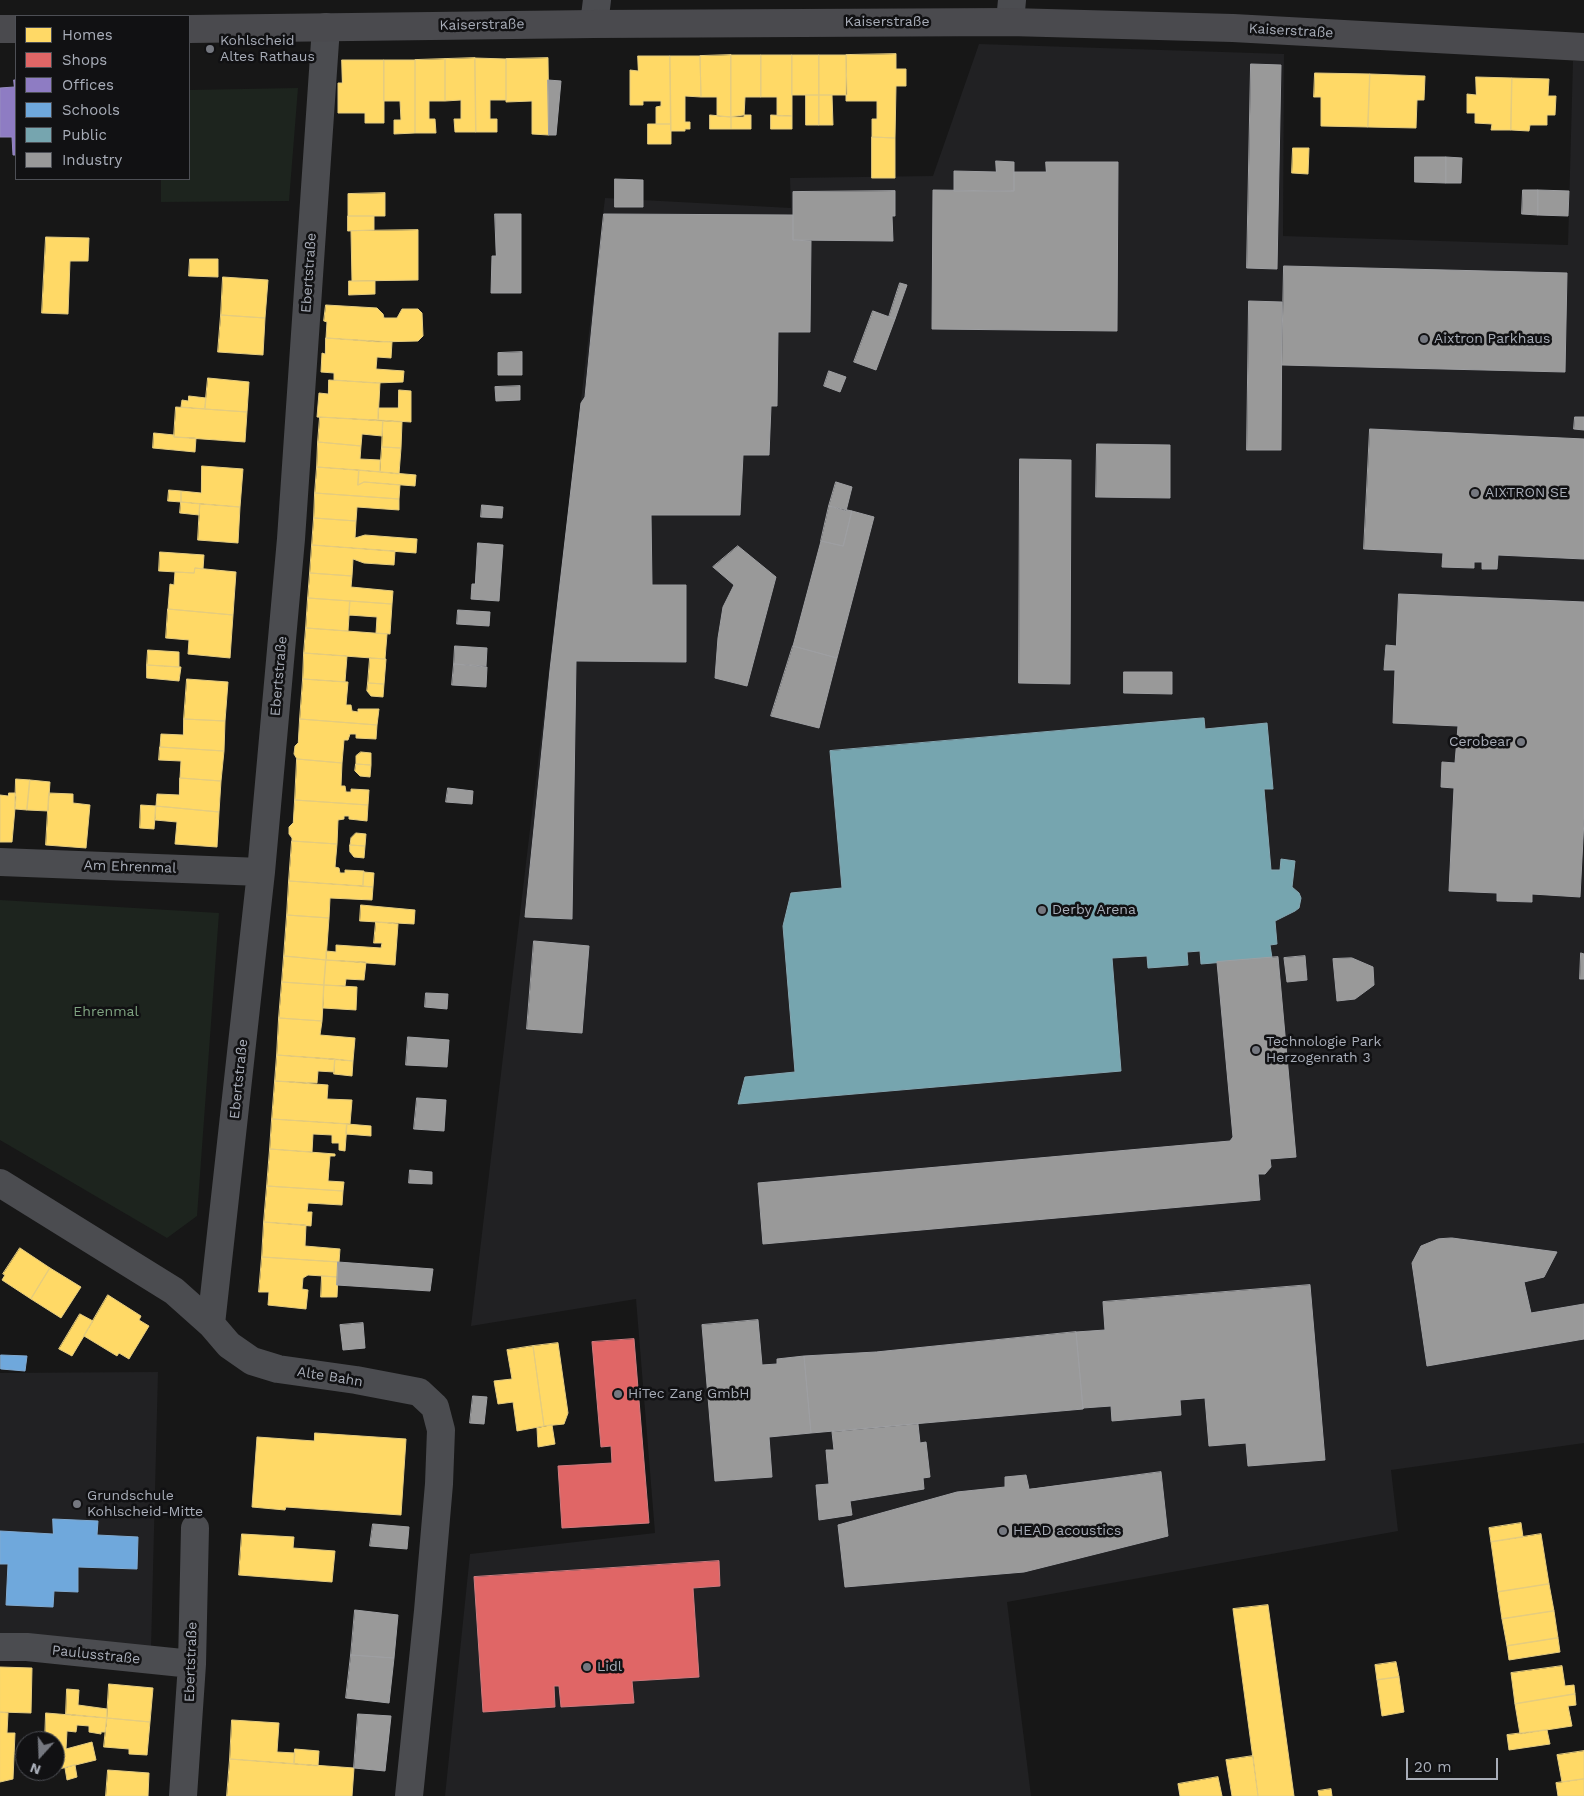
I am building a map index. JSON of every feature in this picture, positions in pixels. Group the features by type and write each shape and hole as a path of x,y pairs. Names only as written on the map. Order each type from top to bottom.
{"street":[{"name":"Kaiserstraße","path":"190,29 326,27 595,12 1011,11 1233,28 1584,47"},
{"name":"Ebertstraße","path":"211,1324 261,872 291,540 326,27"},
{"path":"0,29 15,29"},
{"name":"Am Ehrenmal","path":"0,862 261,872"},
{"path":"0,1183 174,1291 211,1324"},
{"name":"Alte Bahn","path":"211,1324 229,1345 252,1361 278,1369 356,1380 419,1392 434,1406 441,1430 439,1484 409,1796"},
{"name":"Ebertstraße","path":"183,1796 192,1664 195,1528"},
{"name":"Paulusstraße","path":"0,1647 192,1664"}],"shaded area":[{"path":"979,44 1284,54 1283,236 1568,245 1573,61 1584,61 1584,1443 1391,1470 1398,1531 1007,1602 1031,1796 445,1796 470,1554 655,1533 636,1299 471,1326 605,198 791,208 790,178 933,176"},
{"name":"Grundschule Kohlscheid-Mitte","path":"158,1372 151,1649 0,1635 0,1373"}],"green space":[{"path":"298,88 289,201 161,202 161,180 190,180 190,90"},
{"name":"Ehrenmal","path":"0,900 219,913 197,1216 167,1238 0,1140"}],"building: Homes":[{"path":"896,54 896,69 906,69 906,86 896,86 895,138 872,137 872,119 877,119 877,101 846,101 846,55"},
{"path":"731,55 731,117 717,116 717,97 701,97 700,56"},
{"path":"731,55 761,55 761,97 745,97 744,117 731,117"},
{"path":"761,55 792,55 792,116 777,116 777,97 761,97"},
{"path":"792,55 819,55 819,95 792,95"},
{"path":"819,55 846,55 847,95 819,95"},
{"path":"638,56 670,56 671,124 656,124 656,107 661,106 661,101 643,101 643,105 630,105 630,70 638,71"},
{"path":"670,56 700,56 701,97 685,96 685,122 690,122 690,129 685,129 685,131 671,131"},
{"path":"475,58 506,59 506,100 490,100 490,119 497,119 497,132 476,132"},
{"path":"475,58 476,132 455,132 454,119 461,119 461,100 445,101 445,59"},
{"path":"548,58 549,135 532,134 532,101 506,102 506,59"},
{"path":"445,59 445,101 429,101 429,119 435,119 436,133 415,133 415,60"},
{"path":"342,60 384,60 384,123 365,123 365,113 338,113 338,83 342,83"},
{"path":"384,60 415,60 415,133 394,134 394,120 401,120 400,101 384,101"},
{"path":"1315,73 1370,74 1368,127 1321,126 1321,97 1314,97"},
{"path":"1370,74 1425,76 1424,100 1417,100 1416,128 1368,127"},
{"path":"1476,77 1512,78 1511,130 1491,130 1492,124 1475,123 1475,113 1467,113 1467,94 1476,95"},
{"path":"1512,78 1549,79 1548,96 1556,96 1555,115 1547,115 1547,125 1530,125 1529,131 1511,130"},
{"path":"806,95 819,95 819,125 806,125"},
{"path":"819,95 832,95 833,125 819,125"},
{"path":"710,115 731,117 731,129 710,129"},
{"path":"751,115 751,129 731,129 731,117"},
{"path":"771,115 792,116 792,129 771,129"},
{"path":"648,124 671,124 671,144 648,144"},
{"path":"872,137 895,138 895,178 872,178"},
{"path":"1293,148 1309,148 1308,174 1292,173"},
{"path":"385,193 385,216 348,216 348,194"},
{"path":"348,216 374,216 374,230 348,231"},
{"path":"418,230 418,280 352,281 351,231"},
{"path":"46,237 89,238 88,261 70,261 68,314 42,313"},
{"path":"190,259 218,259 218,277 189,276"},
{"path":"223,277 268,280 265,318 221,315"},
{"path":"349,281 375,281 375,294 349,295"},
{"path":"326,305 377,308 384,318 397,318 402,309 418,309 422,313 423,336 418,341 379,342 326,338 327,322 324,321"},
{"path":"221,315 265,318 263,355 218,352"},
{"path":"326,338 392,342 391,358 377,357 376,369 404,371 403,382 375,383 334,380 334,373 321,372 322,353 325,354"},
{"path":"208,378 249,382 247,412 205,409"},
{"path":"329,380 380,383 378,420 317,417 319,393 328,394"},
{"path":"399,390 411,391 411,422 378,420 378,408 398,408"},
{"path":"189,396 206,398 205,409 181,407 182,400 188,401"},
{"path":"176,407 247,412 245,442 174,437"},
{"path":"320,417 383,421 382,436 362,434 361,446 318,442"},
{"path":"383,421 402,422 401,448 382,447"},
{"path":"154,433 174,435 174,437 196,438 195,452 153,448"},
{"path":"318,442 361,446 360,459 380,460 380,472 317,467"},
{"path":"382,447 401,448 399,474 380,472"},
{"path":"202,466 243,469 240,507 181,502 181,491 201,493"},
{"path":"317,467 359,470 358,485 364,482 400,485 399,499 315,493"},
{"path":"359,470 416,475 415,486 364,482 358,485"},
{"path":"169,490 181,491 181,502 168,501"},
{"path":"315,493 399,499 399,510 357,507 356,521 314,518"},
{"path":"181,502 200,504 199,515 180,513"},
{"path":"200,504 240,507 238,543 198,540"},
{"path":"314,518 356,521 355,538 365,535 417,539 416,553 312,545"},
{"path":"312,545 395,551 394,565 364,563 353,559 352,576 310,573"},
{"path":"160,552 204,555 203,569 195,568 194,573 159,571"},
{"path":"195,568 236,572 233,615 168,609 170,584 174,585 175,572 194,573"},
{"path":"310,573 352,576 351,587 393,591 392,604 308,598"},
{"path":"308,598 350,601 348,631 306,628"},
{"path":"350,601 392,604 390,634 376,633 377,617 349,615"},
{"path":"168,609 233,615 230,658 188,654 189,640 166,638"},
{"path":"306,628 387,634 385,659 304,653"},
{"path":"148,650 179,652 179,667 147,665"},
{"path":"304,653 347,656 345,682 303,679"},
{"path":"370,658 386,659 384,684 368,683"},
{"path":"147,665 181,667 179,681 147,678"},
{"path":"187,679 228,682 225,721 184,719"},
{"path":"303,679 348,682 346,705 351,705 352,711 358,712 358,709 379,709 377,725 300,719"},
{"path":"368,683 384,684 383,697 371,696 367,691"},
{"path":"184,719 225,721 224,751 160,747 161,734 183,735"},
{"path":"300,719 377,725 376,739 356,738 356,734 350,734 348,740 344,740 342,763 297,759 294,754 295,746 298,743"},
{"path":"160,747 224,751 221,781 180,778 181,761 159,760"},
{"path":"361,752 371,753 371,765 356,764 356,756"},
{"path":"297,759 342,763 341,786 345,786 346,792 351,792 351,789 369,790 368,805 295,800"},
{"path":"356,764 371,765 370,777 360,776 355,771"},
{"path":"180,778 221,781 219,812 156,806 157,794 179,795"},
{"path":"16,779 30,780 27,810 15,809"},
{"path":"30,780 50,782 48,811 27,810"},
{"path":"9,793 15,793 16,797 12,842 0,842 0,795 8,796"},
{"path":"49,793 73,794 73,803 90,805 86,848 46,845"},
{"path":"295,800 368,805 367,821 349,819 349,816 344,816 344,819 338,820 337,844 292,841 289,827 293,823"},
{"path":"141,805 156,806 154,829 140,828"},
{"path":"156,806 219,812 217,847 175,844 177,822 155,820"},
{"path":"356,833 366,834 365,846 350,845 351,838"},
{"path":"292,841 337,844 335,867 339,868 340,873 345,873 345,870 364,871 363,886 289,881"},
{"path":"350,845 365,846 364,858 354,857 350,852"},
{"path":"364,872 374,873 373,887 363,886"},
{"path":"289,881 373,887 372,900 330,898 329,918 287,915"},
{"path":"361,905 415,910 414,924 360,921"},
{"path":"287,915 329,918 326,960 284,956"},
{"path":"376,922 398,924 395,965 326,960 326,951 336,952 336,945 381,948 382,943 374,943"},
{"path":"284,956 326,960 324,985 282,982"},
{"path":"326,960 366,962 364,980 346,979 345,986 324,985"},
{"path":"282,982 324,985 322,1021 279,1018"},
{"path":"324,985 357,987 356,1010 323,1008"},
{"path":"279,1018 322,1021 320,1035 355,1038 353,1061 277,1055"},
{"path":"277,1055 335,1059 334,1072 318,1071 317,1083 275,1081"},
{"path":"335,1059 353,1061 352,1076 334,1074"},
{"path":"275,1081 328,1085 327,1099 352,1100 350,1124 272,1119"},
{"path":"272,1119 347,1124 345,1151 339,1150 339,1143 332,1143 332,1135 313,1134 312,1152 270,1149"},
{"path":"347,1124 371,1126 371,1136 346,1134"},
{"path":"270,1149 335,1154 335,1156 330,1156 328,1181 344,1182 343,1191 267,1186"},
{"path":"267,1186 343,1191 342,1205 308,1203 307,1212 312,1212 311,1226 264,1222"},
{"path":"264,1222 306,1225 305,1246 340,1249 339,1262 262,1257"},
{"path":"20,1248 50,1268 31,1299 2,1280 5,1275 3,1274"},
{"path":"262,1257 338,1262 338,1277 308,1275 303,1278 302,1289 308,1290 306,1309 268,1305 269,1292 259,1292"},
{"path":"50,1268 81,1287 61,1318 31,1299"},
{"path":"322,1276 338,1277 337,1297 321,1297"},
{"path":"108,1295 141,1316 139,1320 149,1326 129,1359 119,1353 117,1356 84,1336"},
{"path":"80,1314 93,1321 72,1356 59,1349"},
{"path":"558,1343 568,1413 564,1424 544,1426 533,1346"},
{"path":"533,1346 544,1426 517,1431 513,1402 498,1404 494,1381 512,1379 507,1350"},
{"path":"552,1425 555,1444 538,1447 537,1428"},
{"path":"315,1433 406,1439 401,1515 286,1507 285,1510 252,1507 257,1437 314,1441"},
{"path":"1521,1523 1523,1537 1491,1542 1489,1528"},
{"path":"242,1534 294,1537 293,1548 335,1551 332,1582 239,1575"},
{"path":"1541,1534 1549,1584 1498,1592 1491,1542"},
{"path":"1549,1584 1554,1611 1502,1619 1498,1592"},
{"path":"1268,1605 1294,1796 1258,1796 1233,1609"},
{"path":"1554,1611 1558,1638 1507,1646 1502,1619"},
{"path":"1558,1638 1560,1652 1509,1660 1507,1646"},
{"path":"1396,1662 1399,1677 1377,1680 1375,1665"},
{"path":"1562,1666 1565,1686 1574,1685 1575,1694 1515,1704 1511,1673"},
{"path":"0,1667 32,1668 31,1713 0,1712"},
{"path":"1399,1677 1404,1712 1382,1716 1377,1680"},
{"path":"109,1684 153,1688 150,1722 107,1718"},
{"path":"67,1689 79,1690 78,1705 107,1709 107,1718 66,1714"},
{"path":"1575,1694 1576,1705 1568,1706 1572,1726 1520,1734 1515,1704"},
{"path":"0,1712 8,1713 7,1733 15,1733 13,1779 0,1782"},
{"path":"46,1713 107,1718 105,1732 101,1732 101,1734 89,1732 89,1726 77,1725 76,1732 67,1731 66,1749 92,1742 96,1760 65,1768 65,1731 45,1731"},
{"path":"107,1718 150,1722 147,1755 129,1754 129,1749 104,1747"},
{"path":"232,1720 279,1723 277,1752 295,1753 294,1764 230,1759"},
{"path":"1547,1730 1550,1744 1509,1750 1507,1735"},
{"path":"295,1749 319,1751 318,1766 294,1764"},
{"path":"1584,1751 1584,1779 1562,1782 1557,1755"},
{"path":"1253,1756 1258,1796 1232,1796 1226,1760"},
{"path":"230,1759 354,1768 352,1796 227,1796"},
{"path":"75,1765 77,1777 67,1780 65,1768"},
{"path":"108,1770 149,1773 148,1796 106,1796"},
{"path":"1218,1777 1222,1796 1180,1796 1178,1784"},
{"path":"1584,1779 1584,1796 1558,1796 1556,1783"},
{"path":"1331,1789 1332,1796 1319,1796 1318,1791"}],"building: Shops":[{"name":"HiTec Zang GmbH","path":"634,1339 649,1523 562,1528 558,1466 612,1463 611,1446 601,1447 592,1342"},
{"path":"719,1561 720,1586 693,1588 699,1677 632,1681 634,1703 561,1707 559,1686 554,1686 555,1707 483,1712 474,1577"}],"building: Offices":[{"path":"15,80 15,155 13,155 12,137 0,137 0,88 14,87"}],"building: Schools":[{"path":"1,1355 27,1356 25,1371 1,1369"},
{"path":"53,1519 98,1521 97,1535 138,1537 137,1569 78,1567 78,1592 54,1591 53,1607 6,1605 8,1564 0,1564 0,1531 53,1534"}],"building: Public":[{"name":"Derby Arena","path":"1204,718 1205,729 1267,723 1273,789 1264,789 1271,870 1280,870 1281,859 1295,861 1292,887 1299,893 1301,898 1299,908 1275,921 1277,944 1270,945 1272,958 1201,964 1200,951 1187,952 1188,965 1148,968 1147,956 1112,958 1121,1071 738,1104 745,1077 795,1072 783,926 791,893 842,888 830,751"}],"building: Industry":[{"path":"1251,64 1281,65 1277,269 1247,268"},
{"path":"548,80 561,81 556,135 549,135"},
{"path":"1415,157 1446,157 1446,183 1415,182"},
{"path":"1446,157 1462,158 1461,183 1446,183"},
{"path":"996,161 1014,162 1014,191 954,191 954,171 996,172"},
{"path":"1046,162 1118,162 1117,331 932,329 933,190 1014,191 1014,172 1046,172"},
{"path":"615,179 643,180 643,207 615,207"},
{"path":"1523,190 1538,190 1538,215 1522,214"},
{"path":"1538,190 1569,191 1568,216 1538,215"},
{"path":"895,191 895,216 892,216 893,241 793,240 793,192"},
{"path":"495,214 521,214 521,293 491,293 492,256 496,256"},
{"path":"604,214 793,215 793,240 811,241 810,332 778,332 777,406 771,406 769,455 743,455 740,515 651,515 652,585 686,585 686,662 576,661 572,919 525,917 550,670 581,403 585,397"},
{"name":"Aixtron Parkhaus","path":"1284,266 1567,273 1565,372 1282,365"},
{"path":"900,283 907,285 895,319 889,317"},
{"path":"1249,301 1282,302 1281,450 1247,450"},
{"path":"873,311 895,319 876,370 854,362"},
{"path":"522,352 522,375 498,375 498,353"},
{"path":"829,371 846,377 840,392 824,386"},
{"path":"520,386 520,400 496,401 495,387"},
{"path":"1575,417 1584,417 1584,430 1574,429"},
{"name":"AIXTRON SE","path":"1370,429 1584,439 1584,559 1498,555 1497,569 1482,569 1482,562 1474,562 1474,568 1442,567 1443,553 1364,549"},
{"path":"1097,444 1170,445 1170,498 1096,497"},
{"path":"1020,459 1071,460 1070,684 1019,683"},
{"path":"836,482 852,487 846,511 829,506"},
{"path":"482,505 503,507 502,518 481,517"},
{"path":"829,506 852,511 843,546 821,541"},
{"path":"852,511 874,517 837,658 793,646 821,541 843,546"},
{"path":"478,543 503,545 499,601 471,599 472,584 475,584"},
{"path":"738,546 776,577 747,686 715,678 723,607 734,585 713,567"},
{"name":"Cerobear","path":"1399,594 1584,602 1584,819 1580,897 1532,894 1532,902 1497,901 1497,893 1449,891 1454,788 1441,787 1442,762 1455,763 1458,726 1393,723 1395,670 1384,670 1386,645 1396,646"},
{"path":"458,610 490,612 489,626 457,624"},
{"path":"455,646 487,648 486,666 454,664"},
{"path":"793,646 837,658 819,728 771,716"},
{"path":"454,664 487,667 486,687 452,685"},
{"path":"1124,672 1172,672 1172,694 1124,693"},
{"path":"448,788 473,791 472,804 446,802"},
{"path":"534,941 589,946 582,1033 527,1029"},
{"path":"1581,953 1584,954 1584,979 1580,979"},
{"path":"1305,956 1307,980 1287,982 1284,958"},
{"name":"Technologie Park Herzogenrath 3","path":"1278,957 1296,1157 1270,1159 1271,1167 1265,1174 1258,1174 1260,1200 763,1244 758,1183 1230,1141 1233,1137 1217,962"},
{"path":"1352,958 1373,967 1374,985 1355,999 1337,1001 1333,959"},
{"path":"426,993 448,994 447,1009 425,1007"},
{"path":"408,1037 449,1040 447,1067 406,1065"},
{"path":"417,1098 446,1100 444,1131 414,1129"},
{"path":"410,1170 432,1172 432,1184 409,1183"},
{"path":"1452,1238 1557,1252 1544,1277 1524,1282 1531,1313 1584,1304 1584,1339 1427,1366 1412,1263 1421,1246 1438,1239"},
{"path":"338,1262 433,1269 430,1291 337,1285"},
{"path":"1310,1285 1325,1460 1248,1466 1246,1443 1209,1446 1205,1398 1180,1400 1181,1415 1112,1421 1111,1406 1083,1409 1076,1332 1105,1330 1103,1302"},
{"path":"758,1320 762,1365 777,1364 777,1359 804,1356 811,1433 769,1437 772,1477 715,1481 702,1325"},
{"path":"363,1323 365,1348 343,1350 340,1325"},
{"path":"1076,1332 1083,1409 811,1433 804,1356 876,1352"},
{"path":"473,1396 487,1397 484,1424 470,1423"},
{"path":"918,1424 920,1443 926,1442 930,1477 923,1478 924,1489 850,1501 852,1515 819,1520 816,1485 829,1484 826,1450 834,1450 832,1432"},
{"name":"HEAD acoustics","path":"1161,1472 1168,1536 1024,1572 845,1587 838,1525 957,1492 1005,1487 1005,1477 1026,1475 1029,1489"},
{"path":"373,1524 409,1527 407,1549 370,1546"},
{"path":"355,1610 398,1615 394,1658 351,1655"},
{"path":"351,1655 394,1658 389,1703 346,1698"},
{"path":"358,1714 391,1716 385,1771 354,1768"}],"place":[{"name":"Kohlscheid Altes Rathaus","path":"210,49"},
{"name":"Aixtron Parkhaus","path":"1424,339"},
{"name":"AIXTRON SE","path":"1475,493"},
{"name":"Cerobear","path":"1521,742"},
{"name":"Derby Arena","path":"1042,910"},
{"name":"Technologie Park Herzogenrath 3","path":"1256,1050"},
{"name":"HiTec Zang GmbH","path":"618,1394"},
{"name":"Grundschule Kohlscheid-Mitte","path":"77,1504"},
{"name":"HEAD acoustics","path":"1003,1531"},
{"name":"Lidl","path":"587,1667"}]}
